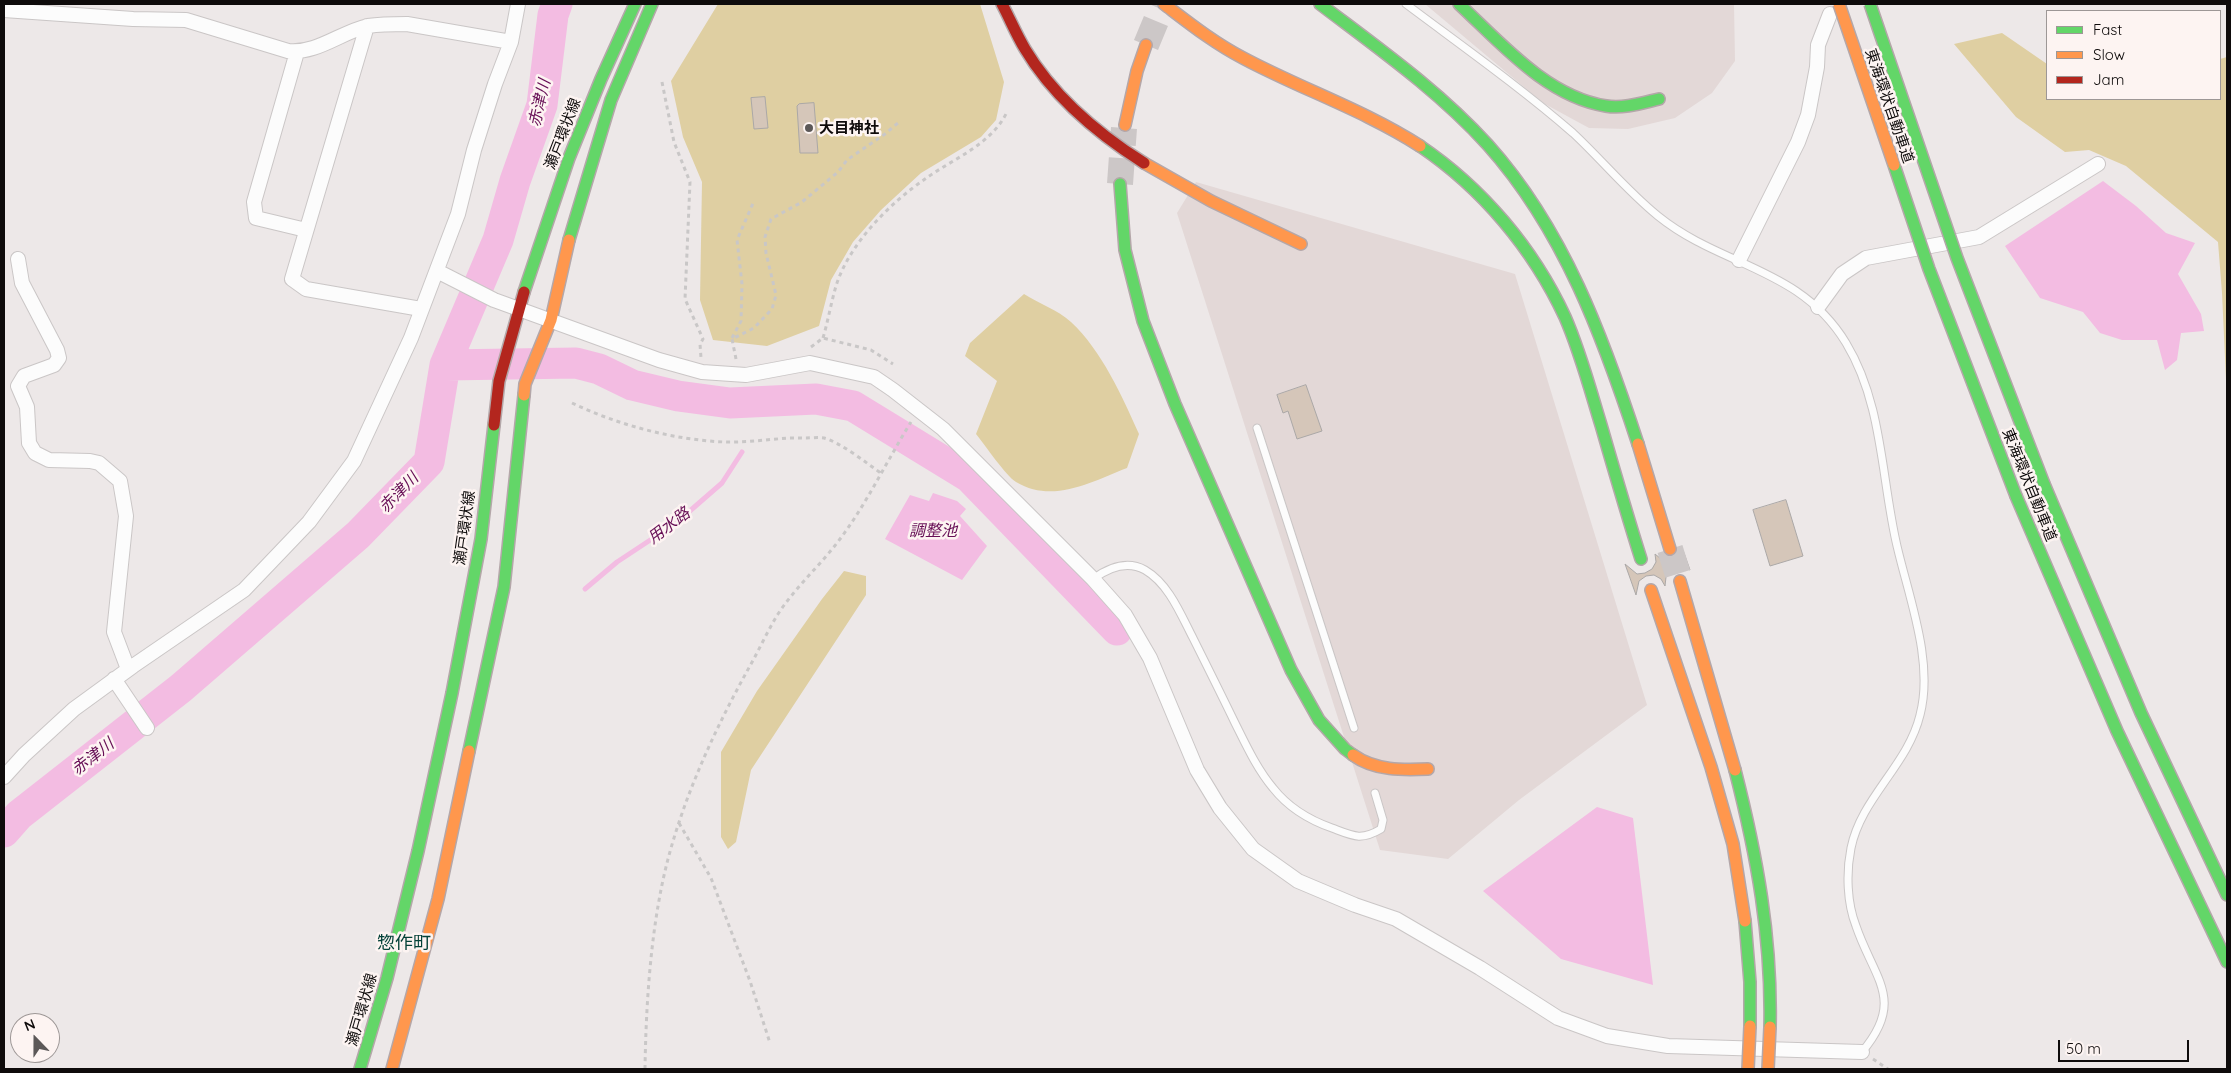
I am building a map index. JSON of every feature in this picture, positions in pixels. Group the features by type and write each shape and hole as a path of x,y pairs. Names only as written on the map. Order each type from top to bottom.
{"main road":[{"name":"瀬戸環状線","path":"360,1069 387,978 416,860 452,692 481,539 498,381 518,309 568,158 635,4"},
{"path":"392,1069 438,899 504,587 525,384 551,320 566,251 611,100 652,4"},
{"path":"1002,4 1018,36 1043,74 1068,104 1089,124 1145,166 1179,186 1300,244"},
{"path":"1164,4 1215,42 1242,58 1341,102 1396,130 1444,164 1489,205 1532,259 1564,316 1586,373 1641,559"},
{"path":"1320,4 1427,85 1456,112 1508,168 1532,200 1571,270 1593,320 1625,407 1670,549"},
{"path":"1459,4 1536,72 1570,95 1588,103 1607,106 1624,106 1659,99"},
{"name":"東海環状自動車道","path":"1870,4 1956,258 2044,484 2141,713 2227,895"},
{"path":"1878,4 1935,180 1956,258"},
{"name":"東海環状自動車道","path":"1832,7 2016,496 2113,724 2179,868 2227,962"},
{"path":"1125,124 1137,71 1146,45"},
{"path":"1120,184 1125,250 1143,321 1175,404 1291,670 1319,720 1345,749 1359,759 1393,770 1428,769"},
{"path":"1680,581 1732,757 1753,842 1767,930 1770,980 1768,1069"},
{"path":"1651,590 1719,790 1733,844 1746,934 1750,1026 1748,1069"}],"street":[{"path":"4,777 24,755 74,709 118,685 128,669 244,590 309,522 354,461 411,338 458,214 474,150 495,84 511,42 518,4"},
{"path":"1739,260 1801,133 1813,90 1818,45 1832,7"},
{"path":"4,10 133,20 186,20 288,51 297,52 328,44 367,26 407,24 511,42"},
{"path":"367,26 292,279 306,288 421,309"},
{"path":"297,52 254,202 256,218 306,230"},
{"path":"1818,307 1842,274 1866,258 1979,237 2098,164"},
{"path":"18,259 22,283 57,350 59,358 54,365 24,376 18,386 27,407 29,443 35,453 49,460 99,463 120,481 126,516 114,632 128,669"},
{"path":"437,271 494,300 659,360 702,372 740,374 810,363 874,378 919,408 943,429 1093,579 1125,615 1150,658 1196,770 1220,808 1254,849 1298,881 1355,905 1396,919 1480,968 1558,1018 1607,1036 1668,1046 1862,1052"},
{"path":"118,685 148,728"}],"lane":[{"path":"1406,4 1566,128 1657,215 1700,243 1788,284 1818,307 1833,323 1858,363 1867,386 1874,413 1895,538 1921,645 1924,678 1920,715 1907,747 1860,820 1850,850 1848,877 1852,913 1885,993 1884,1012 1877,1034 1862,1052"},
{"path":"1257,428 1354,728"},
{"path":"1093,579 1104,571 1113,568 1123,565 1136,566 1146,571 1163,586 1178,610 1254,761 1273,789 1293,808 1315,822 1358,838 1371,835 1381,829 1383,820 1375,793"}],"path":[{"path":"662,82 674,142 690,182 685,299 703,339 700,344 702,372"},
{"path":"810,363 811,347 823,338 837,284 857,245 884,213 924,179 984,142 1001,125 1007,112"},
{"path":"732,339 754,328 772,309 776,295 766,253 765,237 771,219 802,202 838,172 847,160 899,122"},
{"path":"740,374 732,339 742,322 742,284 737,240 754,201"},
{"path":"823,338 871,350 893,364"},
{"path":"572,403 630,425 679,436 726,442 825,438 882,474"},
{"path":"645,1069 646,1020 656,927 668,860 679,822 726,710 778,614 808,575 843,536 882,474 892,452 919,408"},
{"path":"679,822 711,878 750,981 770,1042"}],"shaded area":[{"path":"718,4 980,4 1004,82 996,120 981,137 921,173 881,210 853,242 831,280 819,326 767,346 713,340 700,300 702,182 683,137 671,81"},
{"path":"1425,4 1734,4 1735,61 1712,93 1675,118 1628,129 1589,128 1543,103"},
{"path":"2002,33 2046,63 2046,100 2221,100 2221,59 2227,57 2227,401 2218,242 2126,166 2089,150 2065,152 2016,117 1954,44"},
{"path":"1196,182 1515,274 1647,705 1519,800 1448,859 1380,850 1177,213"},
{"path":"1024,294 1071,322 1102,360 1139,434 1127,468 1086,484 1058,491 1030,488 1012,479 976,434 997,381 965,356 970,343"},
{"path":"844,571 866,576 866,595 751,770 736,842 728,849 721,837 721,752 757,691"}],"water":[{"path":"2103,181 2136,206 2166,233 2195,243 2178,274 2201,314 2204,331 2181,333 2177,360 2165,370 2157,340 2122,340 2100,333 2083,312 2040,298 2005,246"},
{"name":"調整池","path":"933,493 957,501 966,509 960,516 987,546 962,580 885,539 910,495 929,501"},
{"path":"1597,807 1633,818 1653,985 1561,959 1483,891"}],"building":[{"path":"765,97 768,128 754,129 751,98"},
{"name":"大目神社","path":"814,103 818,153 800,153 797,106 799,104"},
{"path":"1306,385 1322,431 1297,439 1288,411 1283,413 1277,395"},
{"path":"1786,500 1803,556 1770,566 1753,510"},
{"path":"1684,553 1690,570 1683,566 1670,570 1666,577 1665,586 1661,579 1654,575 1646,576 1639,581 1636,595 1625,564 1637,574 1645,573 1652,569 1656,562 1655,554 1666,563 1674,563 1681,560"}],"waterway":[{"name":"赤津川","path":"4,832 19,815 181,688 358,535 429,462 445,365 498,240 515,181 542,105 553,15 557,4"},
{"path":"445,365 576,363 599,369 632,385 678,396 730,403 816,399 853,406 969,477 1117,630"},
{"name":"用水路","path":"585,589 617,562 676,523 722,483 742,452"}],"tunnel":[{"path":"1146,45 1163,4"},
{"path":"1120,184 1124,128"},
{"path":"1670,549 1680,581"}],"traffic: fast":[{"path":"524,292 569,158 601,79 635,4"},
{"path":"569,240 611,100 652,4"},
{"path":"1320,4 1429,88 1469,125 1515,178 1539,213 1560,249 1578,286 1610,364 1638,444"},
{"path":"1459,4 1508,51 1545,80 1564,92 1584,101 1612,107 1659,99"},
{"path":"1870,4 1957,258 2044,484"},
{"path":"1420,146 1464,181 1504,221 1538,267 1552,292 1565,317 1580,357 1641,559"},
{"path":"1894,165 1929,269 2016,496"},
{"path":"1120,184 1125,250 1143,321 1175,404 1291,670 1319,720 1345,749 1353,755"},
{"path":"469,751 504,587 524,395"},
{"path":"360,1069 387,978 418,851 452,693 481,539 494,425"},
{"path":"2044,484 2141,713 2227,895"},
{"path":"2016,496 2117,731 2227,962"},
{"path":"1735,770 1750,834 1766,929 1770,1027"},
{"path":"1745,921 1750,982 1750,1026"}],"traffic: slow":[{"path":"1164,4 1232,52 1377,121 1420,146"},
{"path":"1839,4 1894,165"},
{"path":"1125,125 1137,71 1146,45"},
{"path":"1144,163 1211,201 1301,244"},
{"path":"524,395 525,384 551,320 569,240"},
{"path":"1638,444 1670,549"},
{"path":"1680,581 1735,770"},
{"path":"1651,590 1711,767 1733,844 1745,921"},
{"path":"392,1069 438,899 469,751"},
{"path":"1353,755 1380,767 1428,769"},
{"path":"1748,1069 1750,1026"},
{"path":"1768,1069 1770,1027"}],"traffic: jam":[{"path":"1002,4 1025,49 1049,83 1094,127 1144,163"},
{"path":"494,425 499,381 524,292"}],"place":[{"name":"大目神社","path":"809,128"}],"district":[{"name":"惣作町","path":"404,944"}]}
